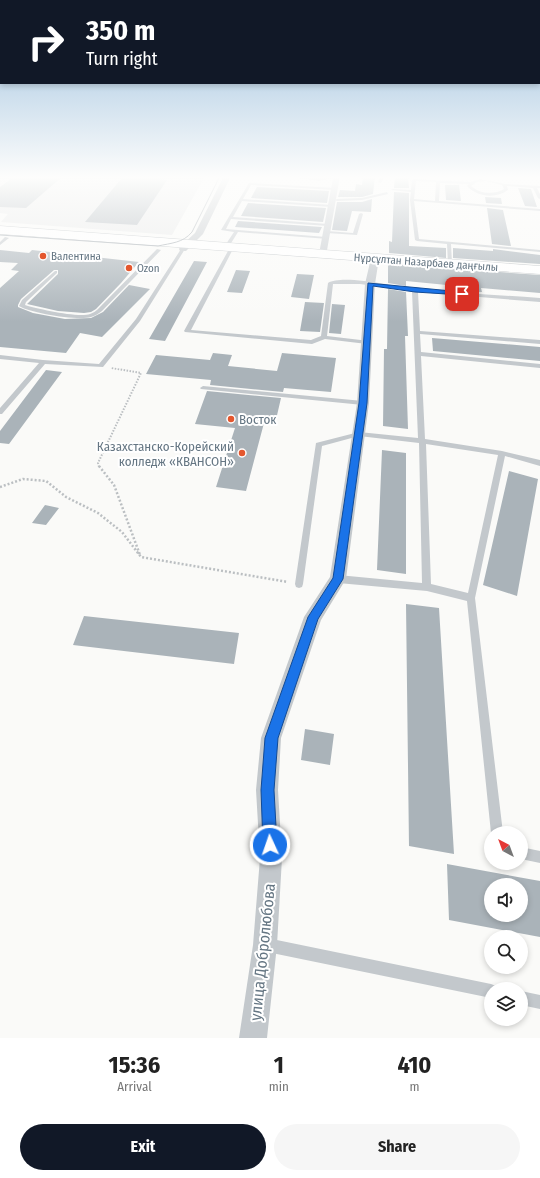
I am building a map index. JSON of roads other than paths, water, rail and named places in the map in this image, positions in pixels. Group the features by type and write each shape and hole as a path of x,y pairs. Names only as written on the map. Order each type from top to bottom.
{"main road":[{"name":"Нұрсұлтан Назарбаев даңғылы","path":"2,238 159,250 186,247"},
{"name":"Нұрсұлтан Назарбаев даңғылы","path":"2,238 323,254 374,260 540,270"},
{"name":"Нұрсұлтан Назарбаев даңғылы","path":"228,249 540,275"}],"street":[{"path":"186,247 199,234 204,224"},
{"path":"323,254 329,224"},
{"name":"улица Добролюбова","path":"253,1038 265,945 271,858 267,790 272,738 313,617 338,579 363,403 370,284 374,260"}],"lane":[{"path":"226,224 223,230 355,234 358,224"},
{"path":"275,224 327,232"},
{"path":"414,224 416,240 540,251"},
{"path":"237,231 187,331 312,342 324,337 367,342"},
{"path":"449,243 450,264"},
{"path":"0,357 101,366 138,320 186,247"},
{"path":"55,272 24,300 22,306 30,309 79,316 90,316 100,310 159,250"},
{"path":"324,337 332,283 337,281 415,290 540,300"},
{"path":"415,290 427,587"},
{"path":"417,332 540,342"},
{"path":"418,354 540,366"},
{"path":"0,412 43,362"},
{"path":"203,388 363,403"},
{"path":"299,584 319,445 359,434 422,441 502,453 540,463"},
{"path":"496,826 471,598 502,453"},
{"path":"338,579 427,587 471,598"},
{"path":"528,855 540,857"},
{"path":"265,945 484,990"},
{"path":"528,999 540,1002"}],"tram line":[{"path":"0,235 158,246 176,242 185,238 192,232 196,224"}],"place":[{"name":"Валентина","path":"43,256"},
{"name":"Ozon","path":"129,268"},
{"name":"Восток","path":"231,419"},
{"name":"Казахстанско-Корейский колледж «КВАНСОН»","path":"242,453"}]}
